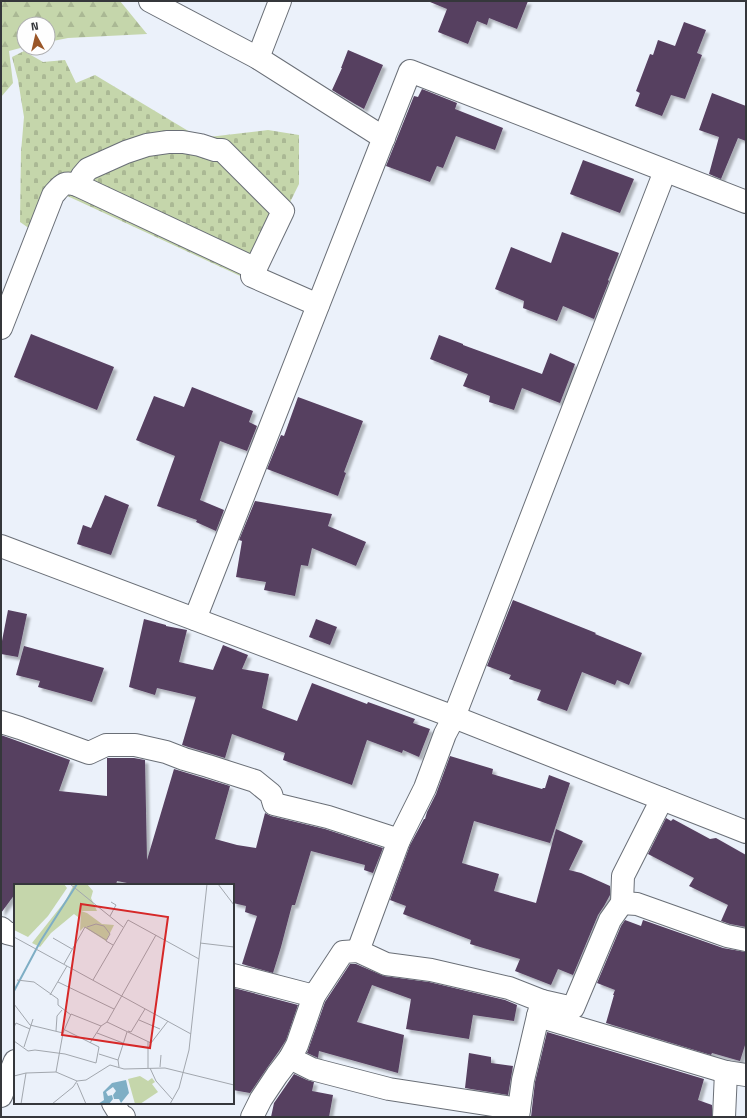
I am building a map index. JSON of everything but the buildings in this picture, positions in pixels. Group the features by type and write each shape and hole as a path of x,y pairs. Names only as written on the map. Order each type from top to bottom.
{"street":[{"path":"150,1 258,58 384,138"},
{"path":"258,58 280,1"},
{"path":"195,619 410,71 746,202"},
{"path":"76,185 88,169 126,152 147,145 168,142 183,142 200,145 215,150 222,150 283,211 252,276 318,305"},
{"path":"358,951 399,840 425,788 445,734 454,717 665,171"},
{"path":"1,328 53,195 63,184 68,183 76,185 256,269"},
{"path":"1,546 454,717 746,832"},
{"path":"1,722 90,753 106,745 135,745 166,752 255,781 270,794 274,804 328,817 399,840"},
{"path":"540,1009 573,1008 610,920 622,903 622,876 662,799"},
{"path":"622,903 638,904 727,936 746,940"},
{"path":"1,928 7,933 14,935"},
{"path":"252,1117 261,1099 290,1058 297,1045 314,996 343,952 358,951 386,964 430,970 509,988 540,1009 736,1074 724,1117"},
{"path":"234,975 314,996"},
{"path":"290,1058 312,1069 389,1089 518,1113 523,1080 540,1009"},
{"path":"1,1096 14,1066"},
{"path":"114,1104 121,1116 124,1117"}],"green space":[{"path":"1,1 120,1 147,34 68,38 56,40 56,16 16,16 16,49 9,51 13,83 1,97"},
{"path":"16,55 33,56 43,62 65,60 76,83 95,75 200,138 268,130 299,135 299,184 251,281 63,194 33,231 20,222 21,152 24,117 18,80 12,57"}]}
